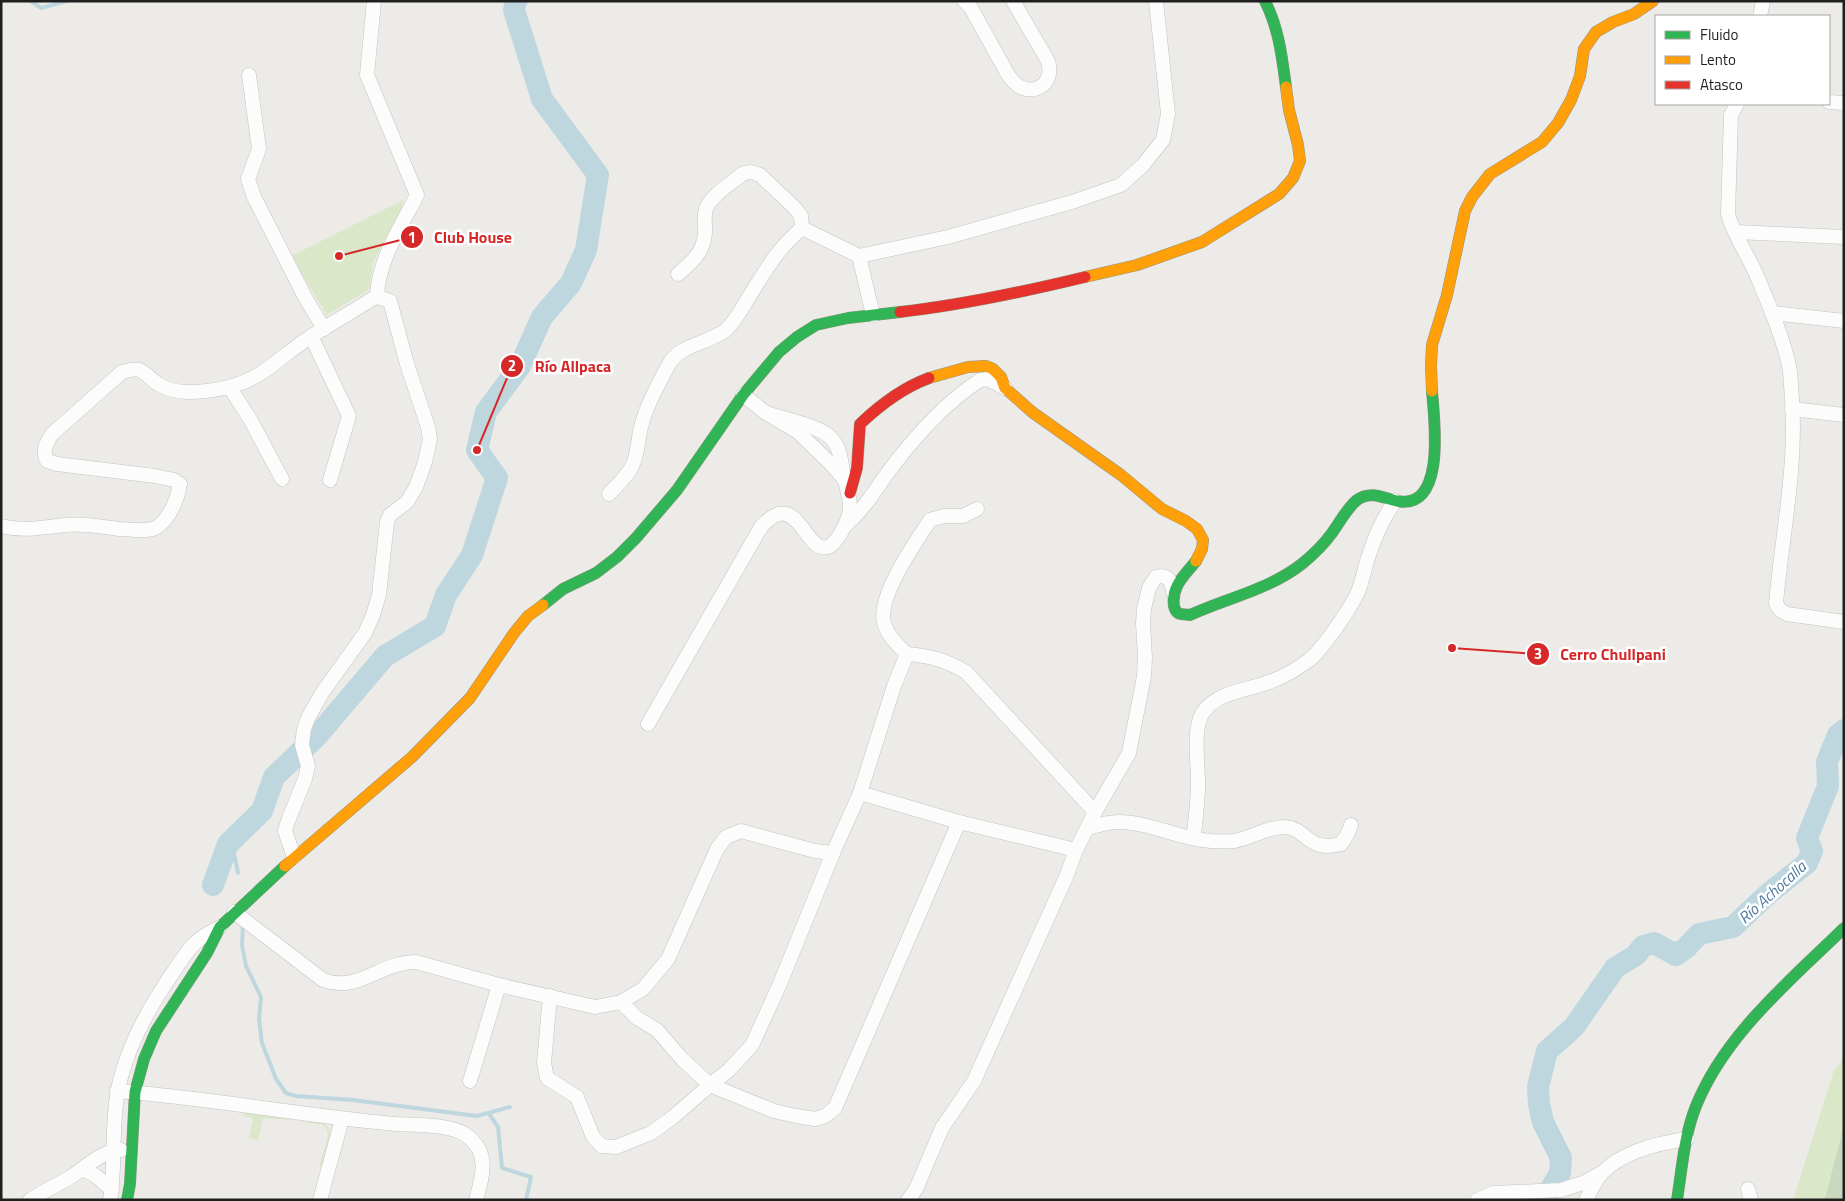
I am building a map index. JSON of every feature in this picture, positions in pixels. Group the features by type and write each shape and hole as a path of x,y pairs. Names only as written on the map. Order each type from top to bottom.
{"street":[{"path":"374,1 367,75 417,195 387,254 380,272 377,296"},
{"path":"964,1 970,6 1012,80 1026,89 1034,90 1044,85 1049,79 1051,70 1048,61 1013,1"},
{"path":"802,228 859,256 948,237 1072,202 1121,185 1143,165 1163,140 1168,114 1156,1"},
{"path":"127,1200 136,1092 144,1059 156,1031 207,953 220,927 294,857 412,757 463,705 484,680 514,633 528,616 563,589 596,573 617,557 636,538 677,490 743,395 779,352 797,337 816,325 848,318 951,306 990,299 1137,265 1202,242 1279,194 1293,178 1300,161 1298,144 1289,110 1280,42 1271,13 1265,1"},
{"path":"908,1200 916,1189 942,1128 974,1081 1066,877 1076,850 1095,812 1129,753 1144,676 1146,658 1143,623 1149,588 1156,577 1163,575 1168,578 1172,584 1172,602 1175,610 1178,613 1190,615 1267,584 1302,564 1329,538 1356,501 1364,495 1375,494 1395,501 1412,500 1420,495 1434,472 1436,453 1431,358 1433,340 1444,307 1465,211 1472,197 1490,174 1542,142 1558,123 1572,100 1580,76 1584,49 1596,32 1613,22 1634,14 1653,1"},
{"path":"1760,15 1763,1"},
{"path":"249,75 259,149 248,179 254,197 301,290 324,329"},
{"path":"1830,102 1844,103"},
{"path":"1736,105 1731,115 1728,214 1772,313 1789,367 1794,430 1776,603 1780,610 1787,614 1844,622"},
{"path":"678,274 692,262 702,248 706,210 711,200 742,174 754,172 760,175 795,208 801,216 802,228"},
{"path":"609,494 633,466 641,426 671,362 685,349 709,340 726,329 737,316 786,242 802,228"},
{"path":"1735,232 1844,237"},
{"path":"859,256 873,315"},
{"path":"1,526 27,530 88,524 147,530 157,526 169,513 178,495 180,484 174,480 155,476 57,464 47,461 44,454 45,445 52,434 122,372 134,368 148,374 158,384 169,389 186,392 230,388 265,370 312,336 377,296"},
{"path":"294,857 286,831 308,766 304,749 304,729 314,707 333,675 365,632 373,615 379,595 387,522 390,515 407,502 416,487 430,439 390,301 377,296"},
{"path":"1772,313 1844,321"},
{"path":"312,336 349,416 330,480"},
{"path":"847,487 853,485 857,466 860,424 885,401 903,388 934,376 968,367 984,366 999,373 1004,380 1004,388"},
{"path":"648,724 761,527 768,520 783,514 792,517 802,525 807,535 815,544 823,547 830,546 846,524 869,502 913,440 935,416 980,380 988,379 1004,388 1035,413 1137,487 1162,509 1197,528 1203,540 1202,548 1198,557 1183,574 1173,592"},
{"path":"230,388 250,419 282,479"},
{"path":"743,395 766,413 798,432 833,466 847,487 850,509 846,524"},
{"path":"1792,409 1844,415"},
{"path":"1193,838 1198,787 1198,730 1201,716 1208,706 1223,696 1268,683 1291,673 1311,658 1350,607 1358,591 1378,530 1395,501"},
{"path":"977,509 963,516 944,516 930,520 907,555 894,581 885,607 884,622 890,637 907,654 946,660 966,672 1095,812"},
{"path":"550,996 544,1063 547,1078 577,1098 593,1137 602,1146 616,1147 651,1133 730,1070 752,1046 779,986 833,853 860,793 894,686 907,654"},
{"path":"860,793 959,822 1076,850"},
{"path":"621,1002 637,1018 657,1030 682,1059 710,1085 774,1111 816,1119 825,1116 835,1108 959,822"},
{"path":"1088,828 1117,822 1136,824 1193,838 1234,841 1266,829 1287,827 1295,830 1311,842 1330,847 1340,844 1347,835 1351,824"},
{"path":"234,912 323,980 336,985 354,982 402,962 416,962 499,985 595,1007 621,1002 644,989 668,959 717,849 726,836 741,831 815,851 833,853"},
{"path":"111,1195 118,1091 124,1066 135,1038 163,987 195,944 202,937 220,927"},
{"path":"1677,1200 1687,1140 1696,1107 1708,1081 1722,1058 1749,1024 1844,928"},
{"path":"470,1081 499,985"},
{"path":"118,1091 342,1119 446,1128 465,1134 478,1146 484,1163 476,1200"},
{"path":"320,1200 342,1119"},
{"path":"1477,1200 1493,1193 1561,1190 1582,1183 1601,1173 1624,1156 1666,1142 1687,1140"},
{"path":"30,1200 102,1156 114,1151 132,1150"},
{"path":"83,1169 96,1176 111,1195"},
{"path":"1586,1200 1601,1173"}],"green space":[{"path":"403,200 402,211 373,262 370,289 327,315 291,256"},
{"path":"1844,1058 1844,1200 1793,1200 1834,1070"},
{"path":"245,1112 291,1118 291,1120 263,1118 258,1140 249,1138 253,1120 251,1117 244,1117"},
{"path":"309,1121 324,1123 330,1133 329,1144 322,1167 319,1166 328,1137 327,1130 323,1125 308,1123"},
{"path":"1844,1125 1844,1200 1824,1200 1826,1195"}],"waterway":[{"path":"31,1 41,8 67,1"},
{"path":"213,885 228,844 262,811 274,777 318,735 385,656 435,626 446,595 472,555 497,478 477,450 486,412 520,366 542,317 571,283 586,250 598,175 542,99 514,10 516,1"},
{"name":"Río Achocalla","path":"1544,1200 1560,1173 1561,1158 1543,1122 1539,1104 1538,1087 1547,1051 1574,1027 1615,968 1636,955 1643,946 1654,943 1676,955 1686,948 1699,934 1733,927 1768,894 1807,863 1812,851 1807,838 1828,786 1827,762 1838,735 1844,730"},
{"path":"228,844 235,858 238,873"},
{"path":"243,923 242,945 246,966 261,997 259,1019 262,1043 276,1079 286,1093 296,1096 353,1100 477,1116 510,1107"},
{"path":"489,1114 498,1127 502,1168 531,1177 526,1200"}],"traffic: fast":[{"path":"1265,1 1277,33 1286,87"},
{"path":"543,605 563,589 596,573 617,557 636,538 677,490 743,395 779,352 797,337 816,325 848,318 900,312"},
{"path":"1196,561 1180,581 1175,592 1174,606 1179,614 1190,615 1277,580 1290,572 1319,549 1350,507 1362,497 1372,495 1397,501 1413,500 1424,492 1431,478 1435,440 1432,391"},
{"path":"127,1200 130,1184 135,1092 144,1059 156,1031 207,953 220,927 285,866"},
{"path":"1677,1200 1692,1117 1708,1080 1741,1032 1781,989 1844,928"}],"traffic: slow":[{"path":"1432,391 1432,345 1447,295 1465,211 1472,197 1490,174 1542,142 1558,123 1571,100 1580,76 1584,49 1596,32 1613,22 1634,14 1653,1"},
{"path":"1085,277 1137,265 1202,242 1279,194 1293,178 1300,161 1286,87"},
{"path":"929,378 968,367 986,366 993,369 1001,377 1005,388 1032,412 1121,475 1162,509 1197,529 1203,540 1202,549 1196,561"},
{"path":"285,866 412,757 470,698 514,633 528,616 543,605"}],"traffic: jam":[{"path":"900,312 993,298 1085,277"},
{"path":"850,493 857,468 860,424 892,397 929,378"}],"place":[{"name":"Club House","path":"339,256"},
{"name":"Río Allpaca","path":"477,450"},
{"name":"Cerro Chullpani","path":"1452,648"}]}
